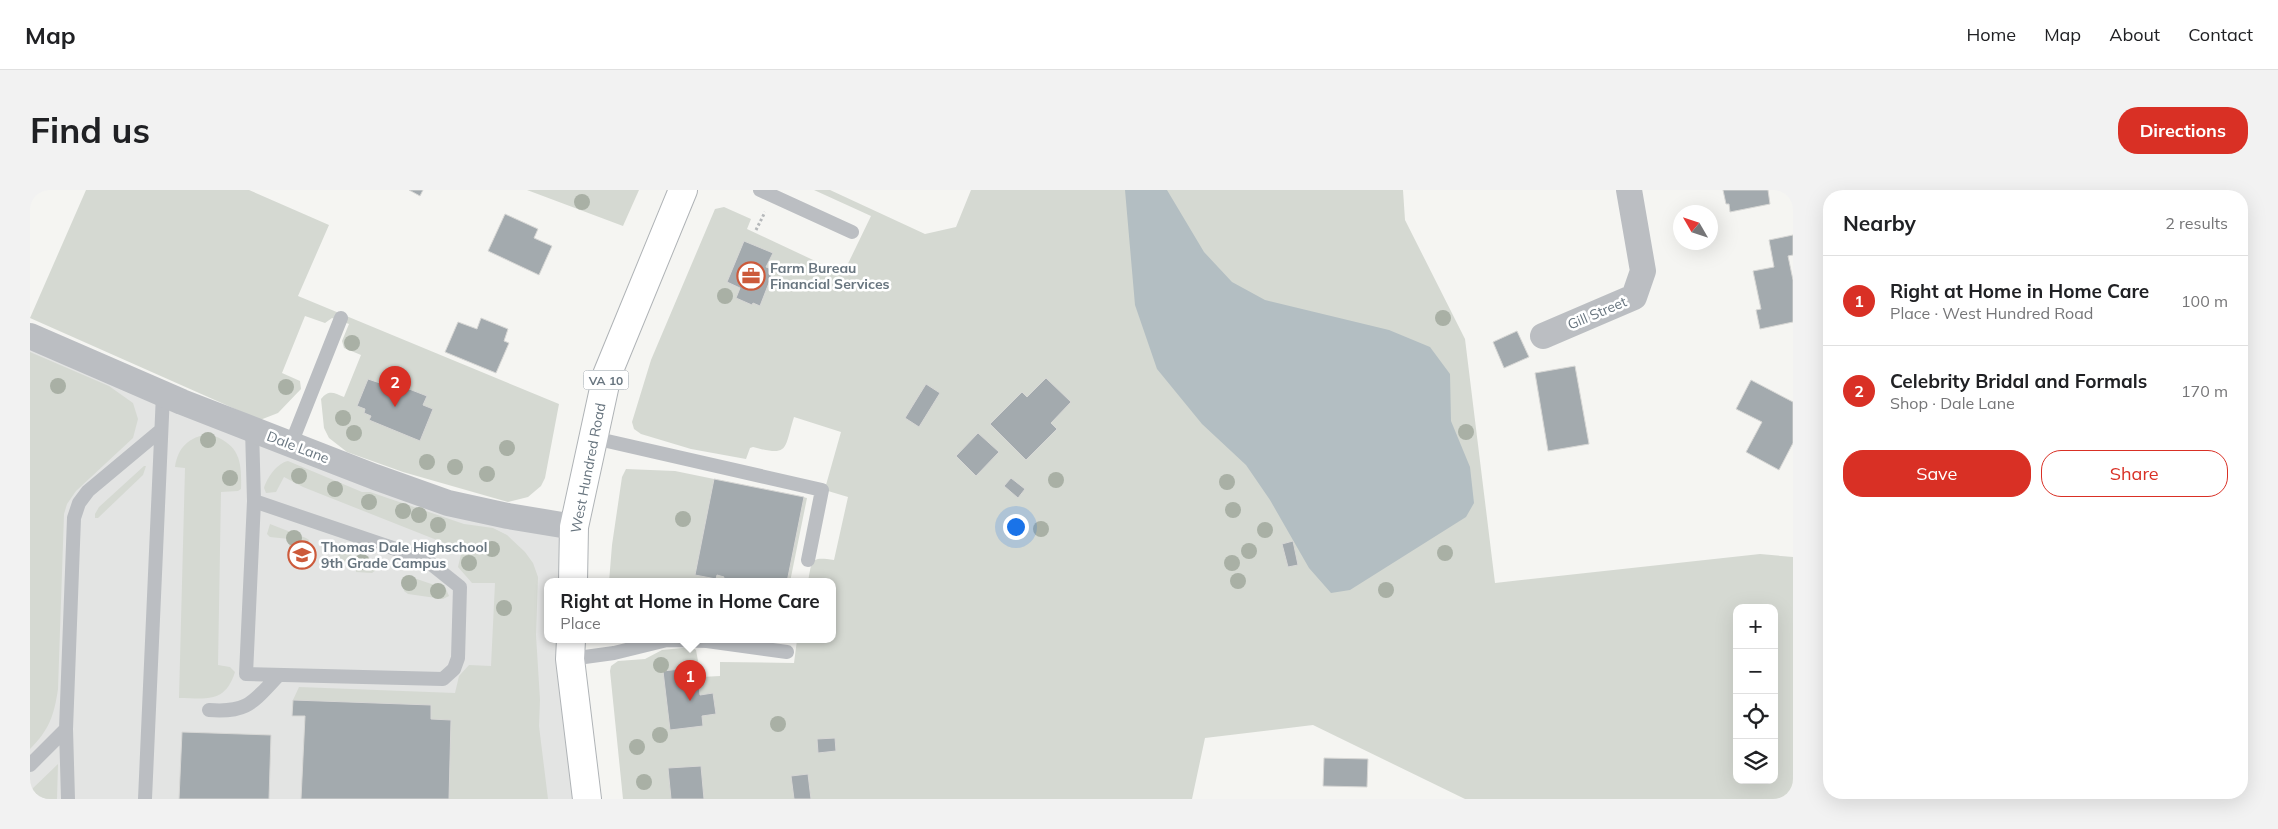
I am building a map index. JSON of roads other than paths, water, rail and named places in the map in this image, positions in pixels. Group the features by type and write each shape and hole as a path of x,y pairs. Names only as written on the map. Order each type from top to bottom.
{"main road":[{"name":"West Hundred Road","path":"573,578 574,527 607,375 683,190"},
{"path":"571,650 587,799"}],"street":[{"name":"Gill Street","path":"1543,336 1634,297 1643,271 1630,190"},
{"name":"Dale Lane","path":"30,336 163,394 448,502 508,516 574,527"}],"lane":[{"path":"760,190 852,232"},
{"path":"291,444 341,318"},
{"path":"145,799 163,394"},
{"path":"252,429 254,501 246,674 443,679 454,669 458,658 460,587 425,558 254,501"},
{"path":"68,799 66,729 74,518 79,503 88,491 161,430"},
{"path":"594,438 822,490 808,560"},
{"path":"571,650 614,653 655,643"},
{"path":"721,643 788,652"},
{"path":"209,710 231,712 252,702 278,676"},
{"path":"30,765 66,729"}],"place":[{"name":"Farm Bureau Financial Services","path":"751,276"},
{"name":"Celebrity Bridal and Formals","path":"395,407"},
{"name":"Thomas Dale Highschool 9th Grade Campus","path":"302,555"},
{"name":"Right at Home in Home Care","path":"690,701"}]}
